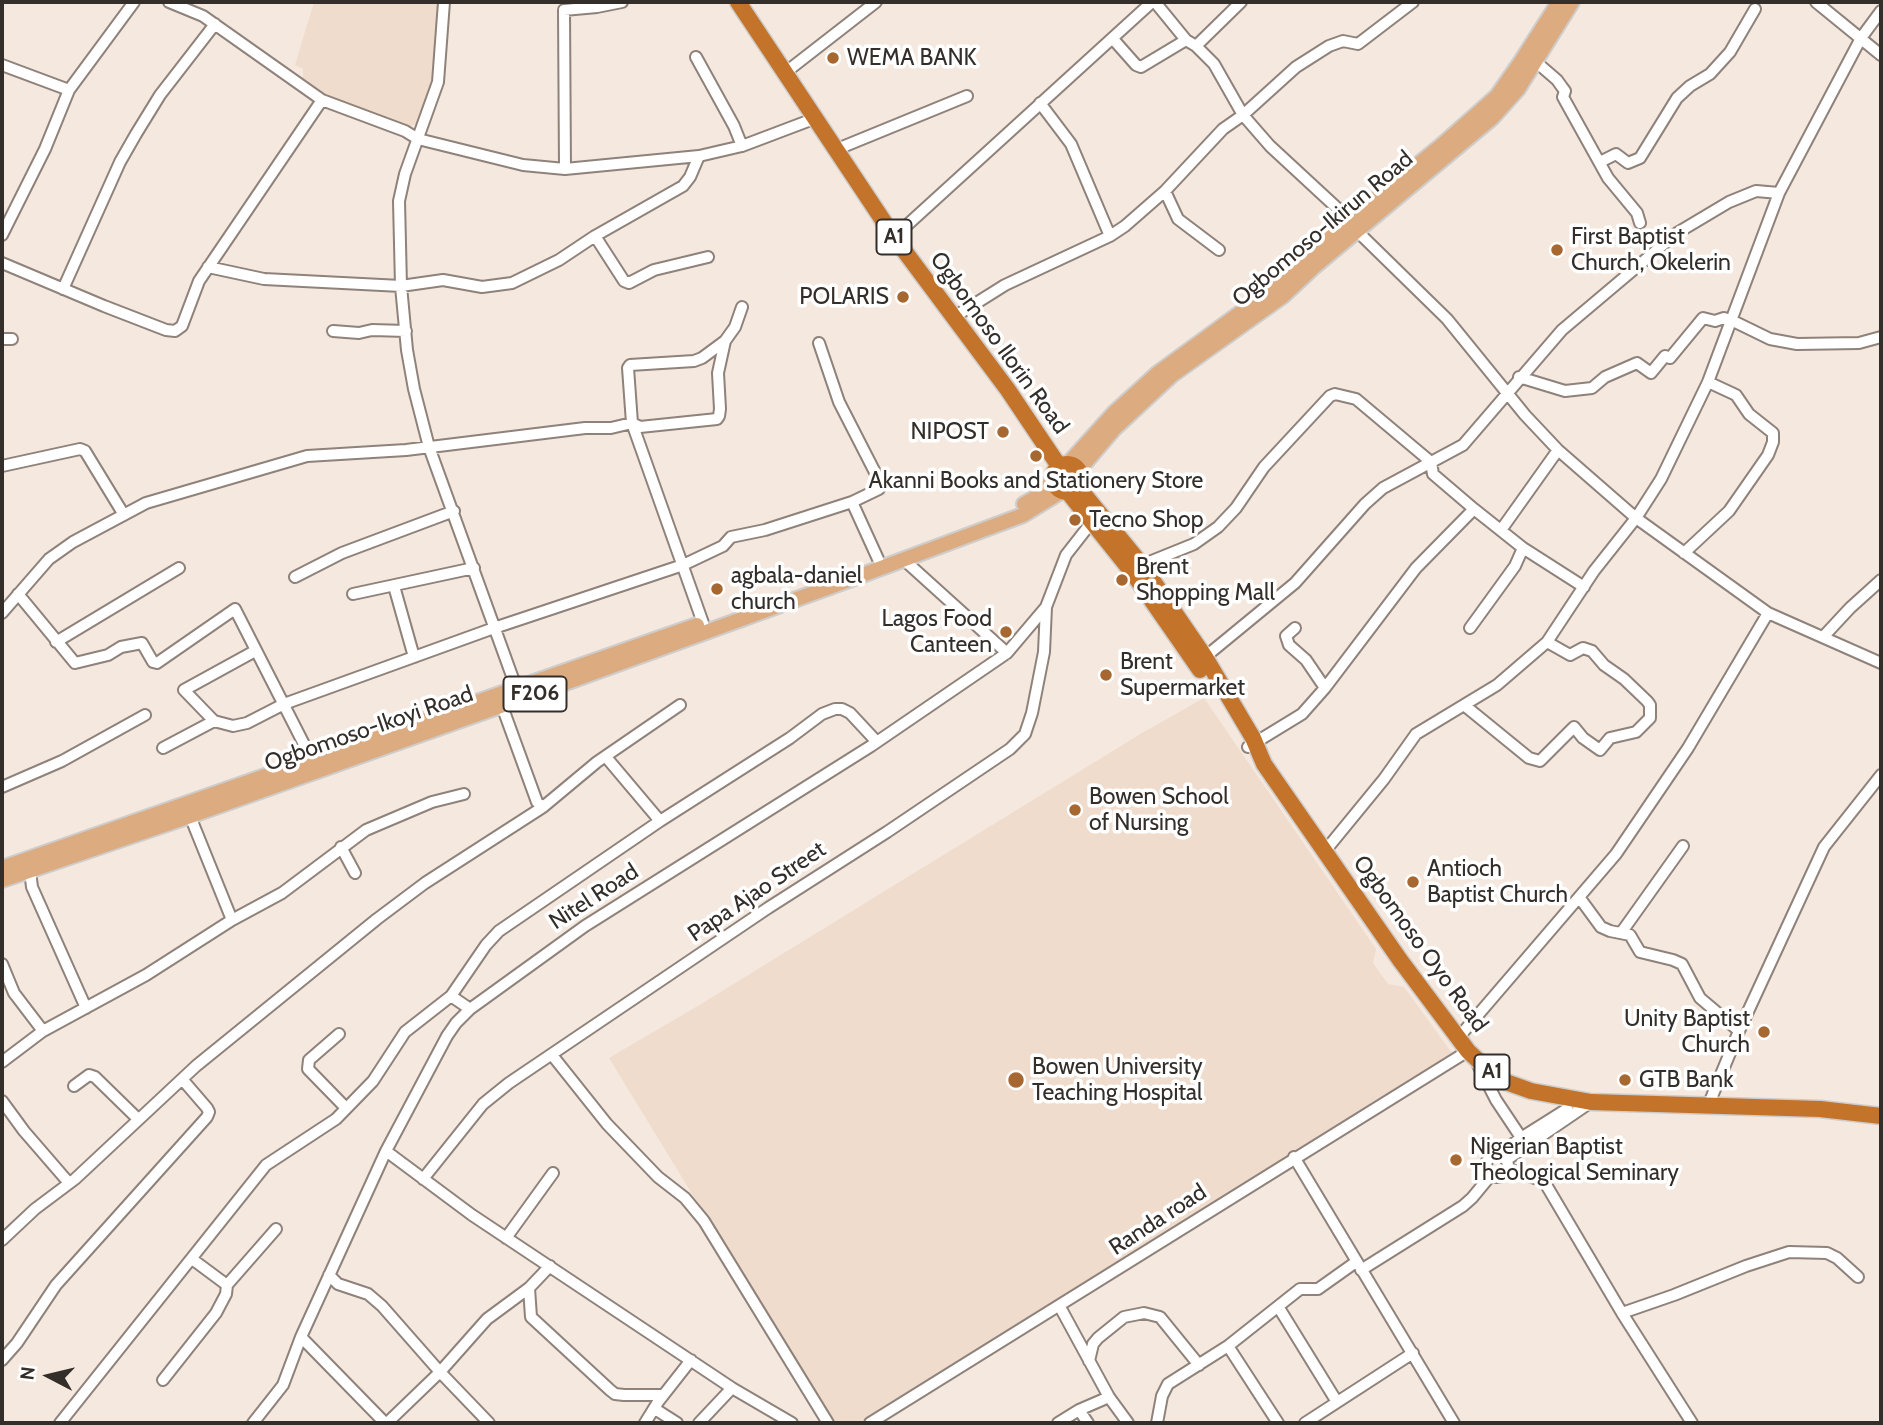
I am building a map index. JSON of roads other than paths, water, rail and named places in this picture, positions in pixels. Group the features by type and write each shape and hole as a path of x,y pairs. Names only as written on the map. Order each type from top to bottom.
{"highway":[{"name":"Ogbomoso Ilorin Road","path":"738,2 894,237 954,317 1067,479"},
{"name":"Ogbomoso Oyo Road","path":"1067,479 1091,523 1132,572 1196,662 1400,960 1471,1053 1506,1082 1531,1091 1586,1101 1820,1109 1881,1116"},
{"name":"Ogbomoso Oyo Road","path":"1067,479 1142,565 1205,657 1254,748"}],"main road":[{"name":"Ogbomoso-Ikirun Road","path":"1067,479 1114,429 1172,375 1283,296 1353,225 1497,96 1559,2"},
{"name":"Ogbomoso-Ikirun Road","path":"1353,225 1492,118 1518,89 1572,2"},
{"name":"Ogbomoso-Ikoyi Road","path":"2,868 516,687 617,659 904,559 1023,515 1067,479"},
{"name":"Ogbomoso-Ikoyi Road","path":"2,880 190,817 502,706 703,623 1027,503 1067,479"}],"street":[{"path":"2,235 45,149 69,90 134,2"},
{"path":"169,2 203,16 322,100 405,131 418,139 523,165 565,169 699,156 742,146 816,118"},
{"path":"444,2 438,82 405,174 399,201 401,286 409,367 429,447 516,687"},
{"path":"565,169 564,10 597,8 622,2"},
{"path":"786,72 876,2"},
{"path":"894,237 1153,2 1186,40 1214,64 1243,115 1270,146 1447,319 1558,450 1636,518 1768,612 1881,663"},
{"path":"1196,46 1241,2"},
{"path":"954,317 1005,285 1110,236 1125,226 1165,191 1223,129 1311,57 1343,41 1359,44 1413,2"},
{"path":"1816,2 1881,55"},
{"path":"1600,162 1616,154 1629,163 1640,158 1677,98 1718,66 1730,52 1755,9"},
{"path":"1325,851 1384,779 1416,734 1497,685 1547,642 1636,518 1661,479 1708,382 1779,193 1861,38 1881,11"},
{"path":"62,289 136,134 160,95 215,24"},
{"path":"1112,39 1141,67 1186,40"},
{"path":"696,57 742,146"},
{"path":"1535,61 1557,80 1565,92 1563,97 1608,178 1637,213 1640,223"},
{"path":"2,65 69,90"},
{"path":"835,150 967,96"},
{"path":"2,263 166,330 175,331 182,326 199,281 322,100"},
{"path":"1040,103 1072,144 1110,236"},
{"path":"208,267 264,279 401,286 443,279 482,287 512,284 559,260 682,186 690,177 699,156"},
{"path":"1165,191 1178,219 1219,250"},
{"path":"1205,657 1295,583 1365,504 1383,488 1463,445 1562,330 1677,233 1729,202 1756,191 1779,193"},
{"path":"595,236 624,281 629,283 654,270 708,257"},
{"path":"703,623 632,423 628,368 630,365 694,362 725,341 735,327 742,307"},
{"path":"1519,377 1564,391 1592,388 1605,377 1637,363 1651,373 1665,356 1670,358 1703,318 1715,321 1724,318 1770,339 1797,344 1859,344 1881,337"},
{"path":"333,331 406,331"},
{"path":"2,613 48,559 73,542 146,503 307,456 429,447 585,428 611,428 632,423 639,427 717,419 720,409 718,373 725,341"},
{"path":"255,651 184,690 214,720 233,726 247,723 284,704 494,628 683,565 723,546 731,537 765,530 852,502 879,489 881,484 839,402 820,343"},
{"path":"1684,553 1730,511 1768,455 1773,442 1773,433 1749,414 1736,395 1708,382"},
{"path":"1142,565 1194,544 1218,527 1236,508 1264,467 1335,394 1356,400 1431,462 1433,474 1474,509 1523,548 1584,587"},
{"path":"2,466 80,449 85,451 124,515"},
{"path":"1502,530 1558,450"},
{"path":"852,502 878,559"},
{"path":"1254,748 1302,714 1325,688 1416,568 1474,509"},
{"path":"295,577 341,553 454,511"},
{"name":"Nitel Road","path":"253,1423 283,1385 301,1337 386,1151 447,1036 470,1009 585,926 877,742 1007,653 1046,607 1066,555 1091,523"},
{"path":"1470,628 1515,566 1523,548"},
{"path":"904,559 1007,653"},
{"path":"56,642 179,568"},
{"path":"353,594 474,568"},
{"path":"1824,636 1881,580"},
{"path":"394,586 414,657"},
{"path":"18,594 75,663 108,655 121,647 128,648 142,643 153,662 158,663 235,609 312,760"},
{"name":"Papa Ajao Street","path":"424,1179 483,1104 509,1083 1010,749 1025,734 1032,713 1044,652 1046,607"},
{"path":"1458,1037 1616,854 1688,748 1768,612"},
{"path":"1295,628 1286,636 1286,640 1306,660 1325,688"},
{"path":"1464,705 1529,758 1540,761 1574,727 1583,738 1600,750 1610,738 1636,732 1650,718 1650,705 1647,701 1624,679 1604,665 1592,651 1583,648 1570,655 1547,642"},
{"path":"2,1240 35,1209 69,1183 182,1079 377,919 475,849 542,807 606,757 680,705"},
{"path":"502,706 537,802 542,807"},
{"path":"64,1422 266,1165 336,1119 373,1081 405,1032 451,996 486,945 499,931 822,714 835,709 850,713 877,742"},
{"path":"2,787 62,761 145,715"},
{"path":"163,748 214,720"},
{"path":"606,757 660,821"},
{"path":"1708,1105 1824,847 1881,775"},
{"path":"2,1062 43,1031 146,975 232,920 282,893 366,830 432,802 464,794"},
{"path":"190,817 232,920"},
{"path":"1621,933 1682,846"},
{"path":"341,847 355,873"},
{"path":"30,871 32,887 86,1008"},
{"path":"1579,897 1601,927 1630,935 1640,952 1682,964 1700,998 1739,1031"},
{"path":"2,964 14,993 43,1031"},
{"path":"451,996 470,1009"},
{"path":"340,1034 309,1060 308,1069 346,1108"},
{"path":"1471,1053 1496,1100 1524,1141"},
{"name":"Randa road","path":"870,1423 1060,1307 1294,1157 1471,1053"},
{"path":"552,1055 607,1124 658,1177 685,1198 704,1221 828,1423"},
{"path":"74,1086 89,1076 95,1077 138,1118"},
{"path":"2,1360 17,1343 56,1285 207,1117 209,1111 182,1079"},
{"path":"2,1101 69,1183"},
{"path":"1586,1101 1524,1141 1504,1161 1501,1177 1491,1175 1487,1170 1486,1164 1492,1156 1504,1161 1545,1183 1622,1313 1692,1423"},
{"path":"386,1151 506,1237 732,1388 792,1423"},
{"path":"1294,1157 1454,1423"},
{"path":"506,1237 553,1173"},
{"path":"1157,1423 1164,1390 1168,1384 1228,1346 1300,1290 1318,1289 1463,1206 1491,1175"},
{"path":"163,1380 216,1313 228,1285 276,1229"},
{"path":"1622,1313 1789,1252 1827,1253 1837,1258 1858,1277"},
{"path":"192,1259 228,1285"},
{"path":"301,1337 386,1423 440,1372 487,1319 529,1288 550,1266"},
{"path":"329,1275 338,1284 368,1294 382,1306 489,1423"},
{"path":"529,1288 531,1317 615,1394 663,1395"},
{"path":"1060,1307 1109,1397 1128,1423"},
{"path":"1279,1308 1337,1402"},
{"path":"1089,1361 1093,1344 1098,1338 1124,1317 1144,1313 1160,1317 1199,1364"},
{"path":"1228,1346 1278,1423"},
{"path":"1305,1423 1413,1353"},
{"path":"645,1423 691,1360"},
{"path":"699,1423 732,1388"},
{"path":"1058,1423 1109,1397"},
{"path":"654,1409 677,1423"},
{"path":"1079,1410 1088,1423"}],"place":[{"name":"WEMA BANK","path":"833,58"},
{"name":"First Baptist Church, Okelerin","path":"1557,250"},
{"name":"POLARIS","path":"903,297"},
{"name":"NIPOST","path":"1003,432"},
{"name":"Akanni Books and Stationery Store","path":"1036,456"},
{"name":"Tecno Shop","path":"1075,520"},
{"name":"Brent Shopping Mall","path":"1122,580"},
{"name":"agbala-daniel church","path":"717,589"},
{"name":"Lagos Food Canteen","path":"1006,632"},
{"name":"Brent Supermarket","path":"1106,675"},
{"name":"Bowen School of Nursing","path":"1075,810"},
{"name":"Antioch Baptist Church","path":"1413,882"},
{"name":"Unity Baptist Church","path":"1764,1032"},
{"name":"Bowen University Teaching Hospital","path":"1016,1080"},
{"name":"GTB Bank","path":"1625,1080"},
{"name":"Nigerian Baptist Theological Seminary","path":"1456,1160"}]}
